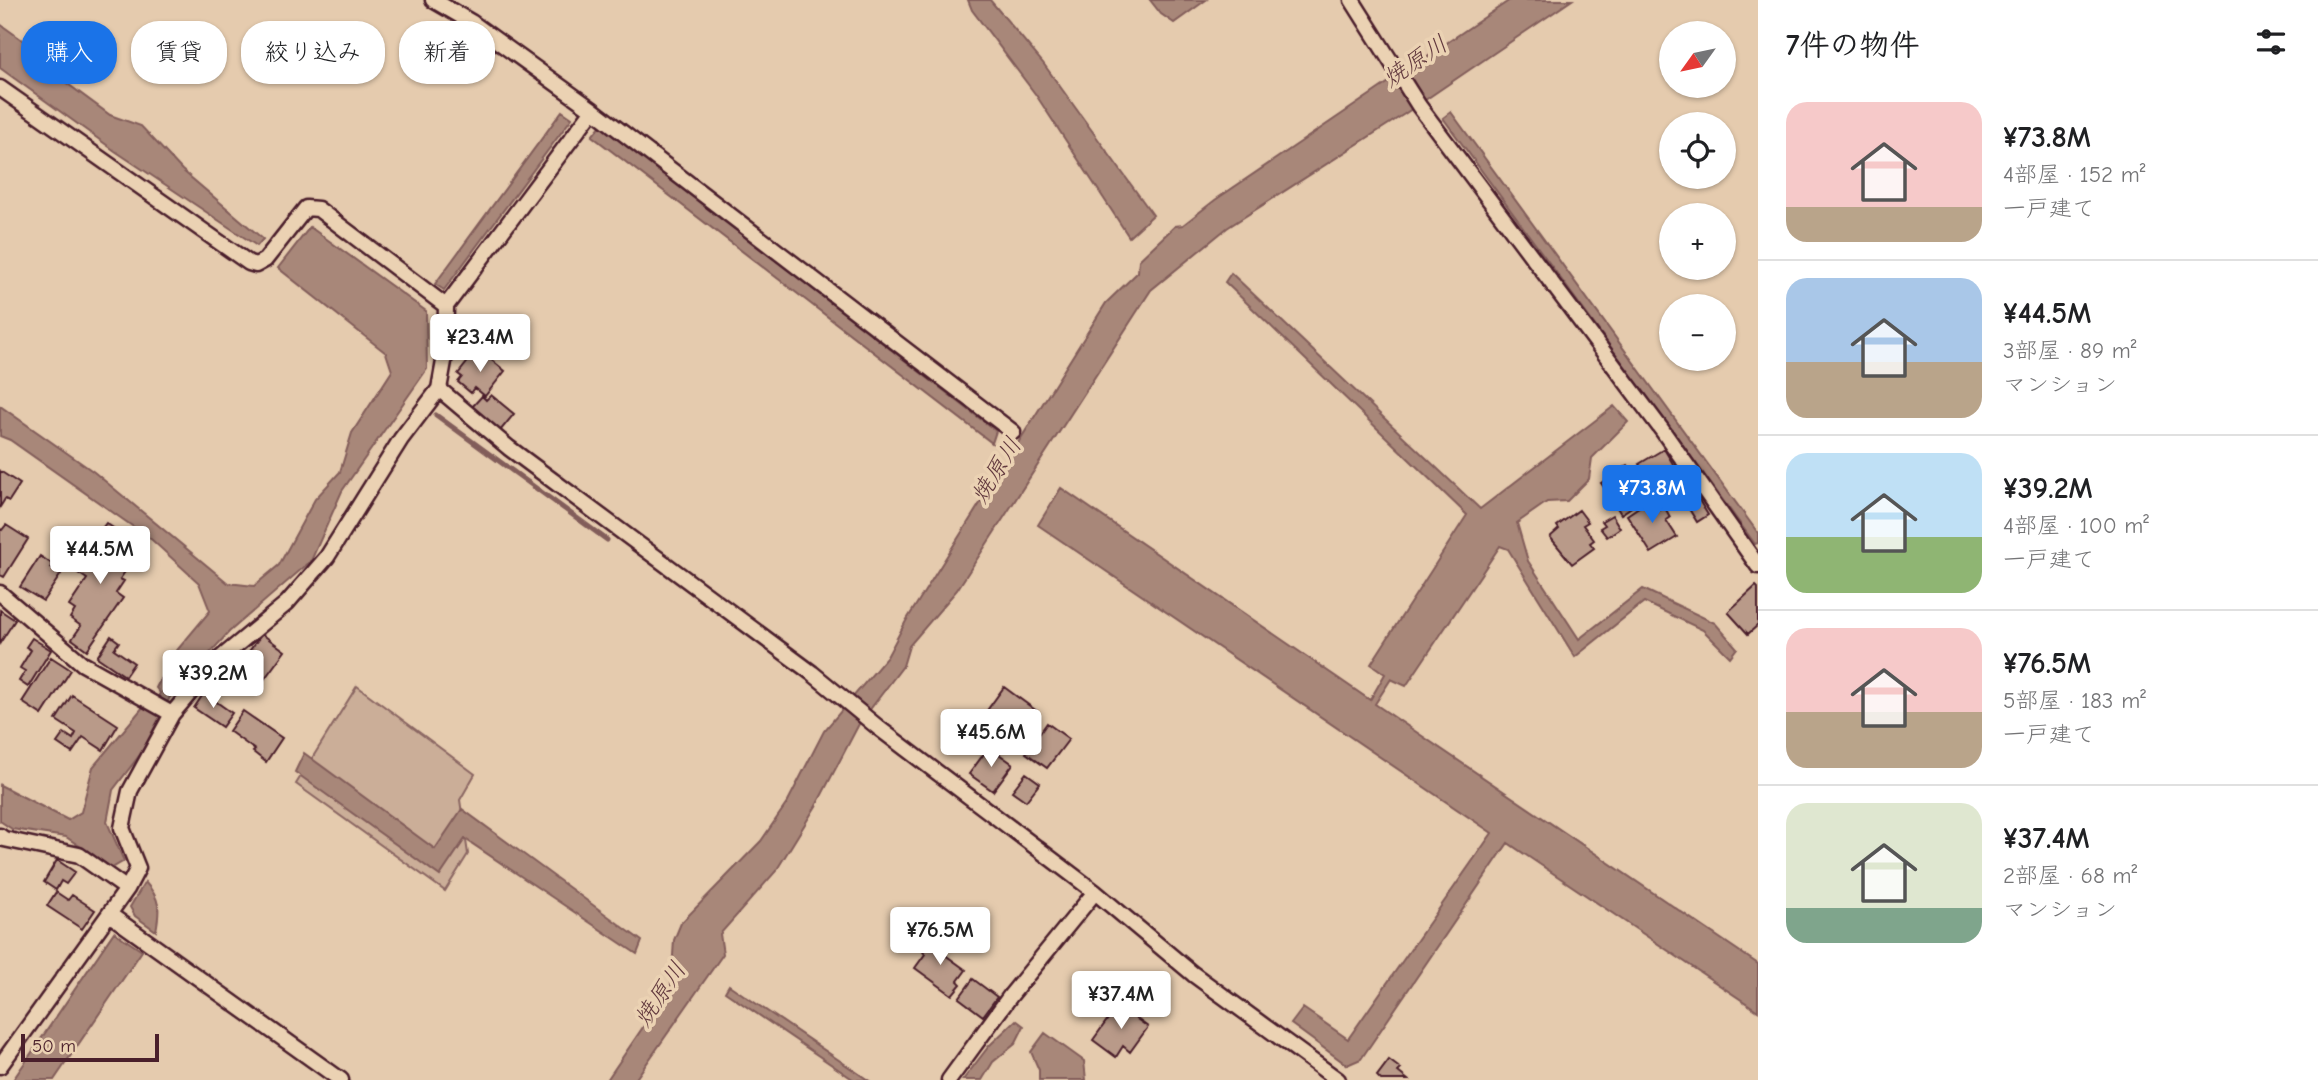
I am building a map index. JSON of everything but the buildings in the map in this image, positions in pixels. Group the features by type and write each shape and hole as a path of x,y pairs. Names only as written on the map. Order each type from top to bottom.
{"street":[{"path":"433,0 471,22 593,110 1013,432"},
{"path":"1352,0 1419,106 1662,430 1758,566"},
{"path":"0,88 249,263 256,265 265,260 306,208 318,209 446,306"},
{"path":"0,1066 127,889 138,868 122,828 130,792 169,712 216,662 287,603 327,557 401,439 439,389 445,356 446,306 593,110"},
{"path":"439,389 509,448 840,695 880,729 1096,892 1193,974 1338,1080"},
{"path":"0,593 83,664 169,712"},
{"path":"0,836 79,855 127,889"},
{"path":"949,1080 1012,995 1096,892"},
{"path":"109,914 341,1080"}],"shaded area":[{"path":"968,0 990,0 1043,63 1153,215 1129,237 1036,95 972,10"},
{"path":"1150,0 1206,0 1174,23 1161,14"},
{"path":"1510,0 1572,0 1406,113 1227,228 1151,290 957,590 909,646 903,666 859,724 816,806 776,871 720,934 723,954 635,1080 607,1080 671,986 674,940 681,923 761,841 787,803 824,731 887,657 906,621 1106,303 1138,272 1139,260 1175,226 1183,225 1215,200"},
{"path":"0,24 21,39 21,83 0,68"},
{"path":"22,84 68,84 110,115 141,126 182,170 263,239 257,246 115,151"},
{"path":"562,111 572,118 444,290 435,284"},
{"path":"1451,112 1758,533 1758,543 1755,544 1443,118"},
{"path":"601,125 996,431 992,443 592,136"},
{"path":"310,227 426,311 427,369 342,491 311,561 229,632 170,697 142,752 113,790 107,822 124,861 112,868 66,837 12,829 0,821 0,785 68,820 81,812 93,767 143,707 151,711 160,693 156,688 173,655 210,611 199,583 152,540 10,440 0,436 0,406 94,472 228,583 254,586 279,565 315,499 340,472 352,433 392,371 386,353 278,268"},
{"path":"1231,273 1480,509 1614,406 1628,422 1592,458 1589,479 1567,501 1547,502 1517,523 1528,561 1579,639 1643,589 1715,623 1737,648 1730,657 1703,630 1644,602 1575,657 1508,549 1500,546 1406,686 1391,679 1375,704 1758,964 1758,1011 1508,843 1361,1059 1347,1065 1291,1024 1303,1008 1348,1039 1492,833 1038,525 1061,488 1370,700 1385,674 1371,664 1467,515 1225,282"},
{"path":"357,686 475,774 460,800 468,854 445,891 296,784"},
{"path":"304,753 435,849 462,809 642,941 637,954 465,839 440,876 295,772"},
{"path":"145,882 158,905 156,931 135,916 130,907"},
{"path":"114,932 142,951 54,1080 13,1080"},
{"path":"729,985 868,1080 854,1080 725,992"},
{"path":"1016,1020 1024,1026 1015,1044 993,1062 982,1080 963,1080 989,1046"},
{"path":"1045,1033 1084,1061 1086,1080 1039,1080 1039,1070 1031,1052"}],"waterway":[{"path":"436,415 607,540"}],"water label":[{"name":"焼原川","path":"1415,61"},
{"name":"焼原川","path":"996,470"},
{"name":"焼原川","path":"660,994"}]}
